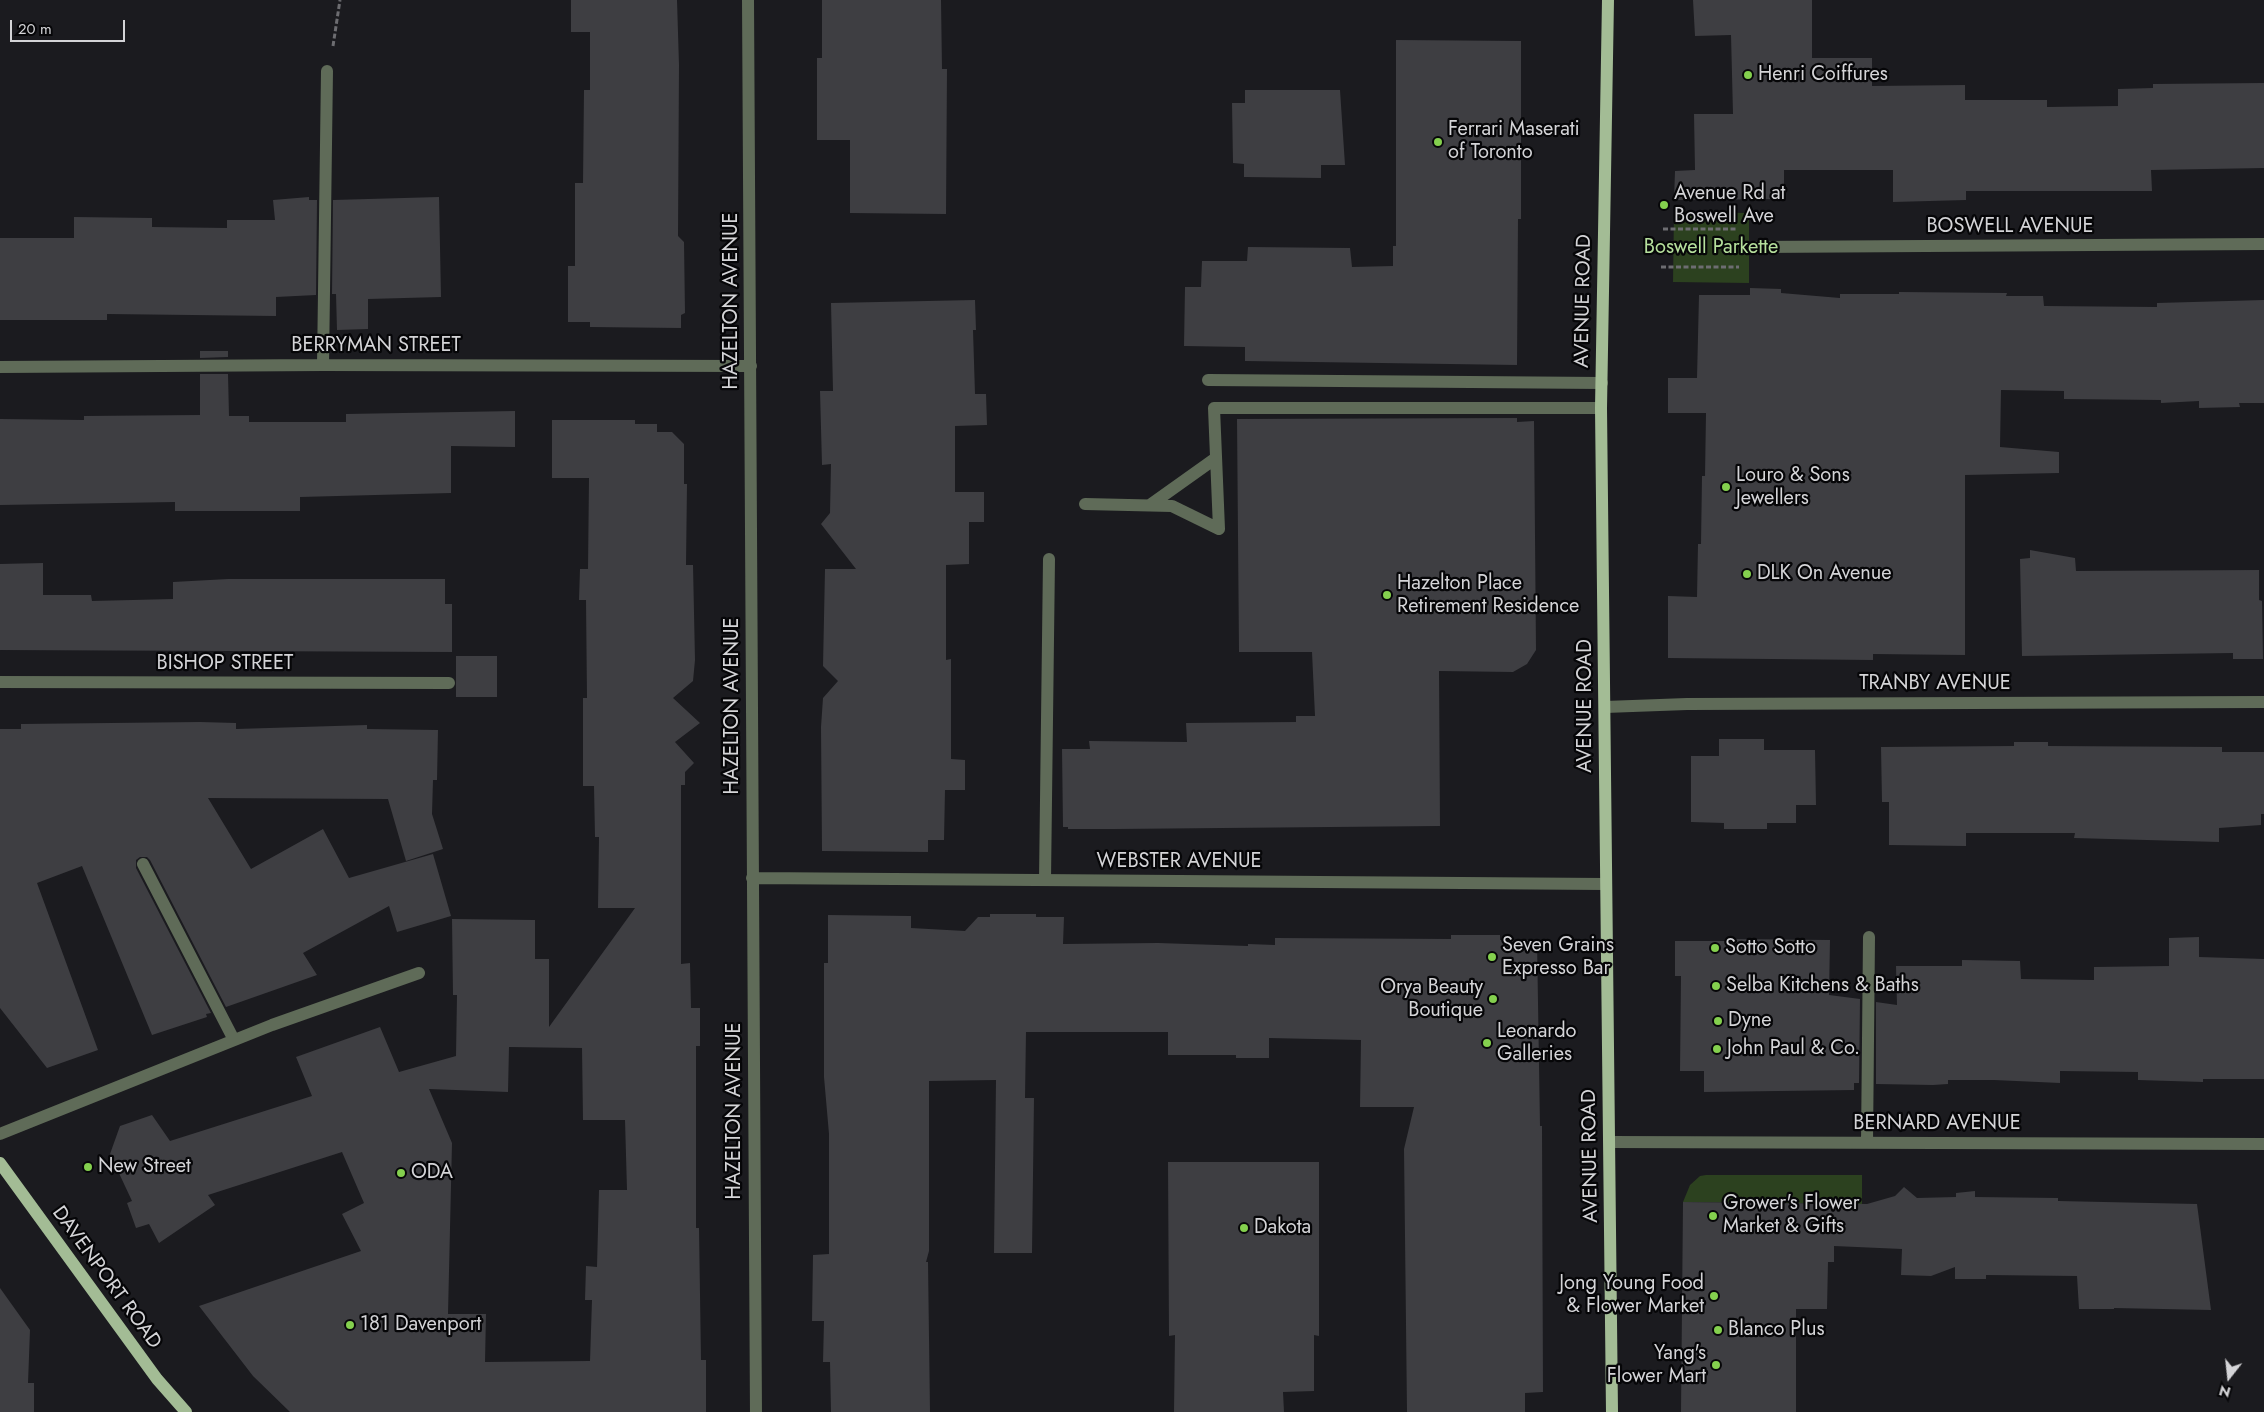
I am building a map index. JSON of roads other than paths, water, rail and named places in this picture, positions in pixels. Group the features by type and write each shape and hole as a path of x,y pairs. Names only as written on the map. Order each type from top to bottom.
{"main road":[{"name":"AVENUE ROAD","path":"1608,0 1601,408 1612,1412"},
{"name":"DAVENPORT ROAD","path":"0,1163 157,1379 186,1412"}],"street":[{"name":"HAZELTON AVENUE","path":"748,0 756,1412"},
{"path":"323,365 327,71"},
{"name":"BOSWELL AVENUE","path":"1756,247 2264,244"},
{"name":"BERRYMAN STREET","path":"0,367 323,365 751,366"},
{"path":"1208,380 1602,383"},
{"path":"1086,504 1172,506 1219,529 1214,408 1601,408"},
{"path":"1150,505 1216,458"},
{"path":"1045,880 1049,559"},
{"name":"BISHOP STREET","path":"0,682 449,683"},
{"name":"TRANBY AVENUE","path":"1605,707 1687,704 2264,702"},
{"path":"143,864 234,1040"},
{"name":"WEBSTER AVENUE","path":"752,878 1606,884"},
{"path":"1867,1143 1869,937"},
{"path":"0,1134 234,1040 419,973"},
{"name":"BERNARD AVENUE","path":"1610,1142 2264,1144"}],"place":[{"name":"Henri Coiffures","path":"1748,75"},
{"name":"Ferrari Maserati of Toronto","path":"1438,142"},
{"name":"Avenue Rd at Boswell Ave","path":"1664,205"},
{"name":"Louro & Sons Jewellers","path":"1726,487"},
{"name":"DLK On Avenue","path":"1747,574"},
{"name":"Hazelton Place Retirement Residence","path":"1387,595"},
{"name":"Sotto Sotto","path":"1715,948"},
{"name":"Seven Grains Expresso Bar","path":"1492,957"},
{"name":"Selba Kitchens & Baths","path":"1716,986"},
{"name":"Orya Beauty Boutique","path":"1493,999"},
{"name":"Dyne","path":"1718,1021"},
{"name":"Leonardo Galleries","path":"1487,1043"},
{"name":"John Paul & Co.","path":"1717,1049"},
{"name":"New Street","path":"88,1167"},
{"name":"ODA","path":"401,1173"},
{"name":"Grower's Flower Market & Gifts","path":"1713,1216"},
{"name":"Dakota","path":"1244,1228"},
{"name":"Jong Young Food & Flower Market","path":"1714,1296"},
{"name":"181 Davenport","path":"350,1325"},
{"name":"Blanco Plus","path":"1718,1330"},
{"name":"Yang's Flower Mart","path":"1716,1365"}],"park label":[{"name":"Boswell Parkette","path":"1711,248"}]}
